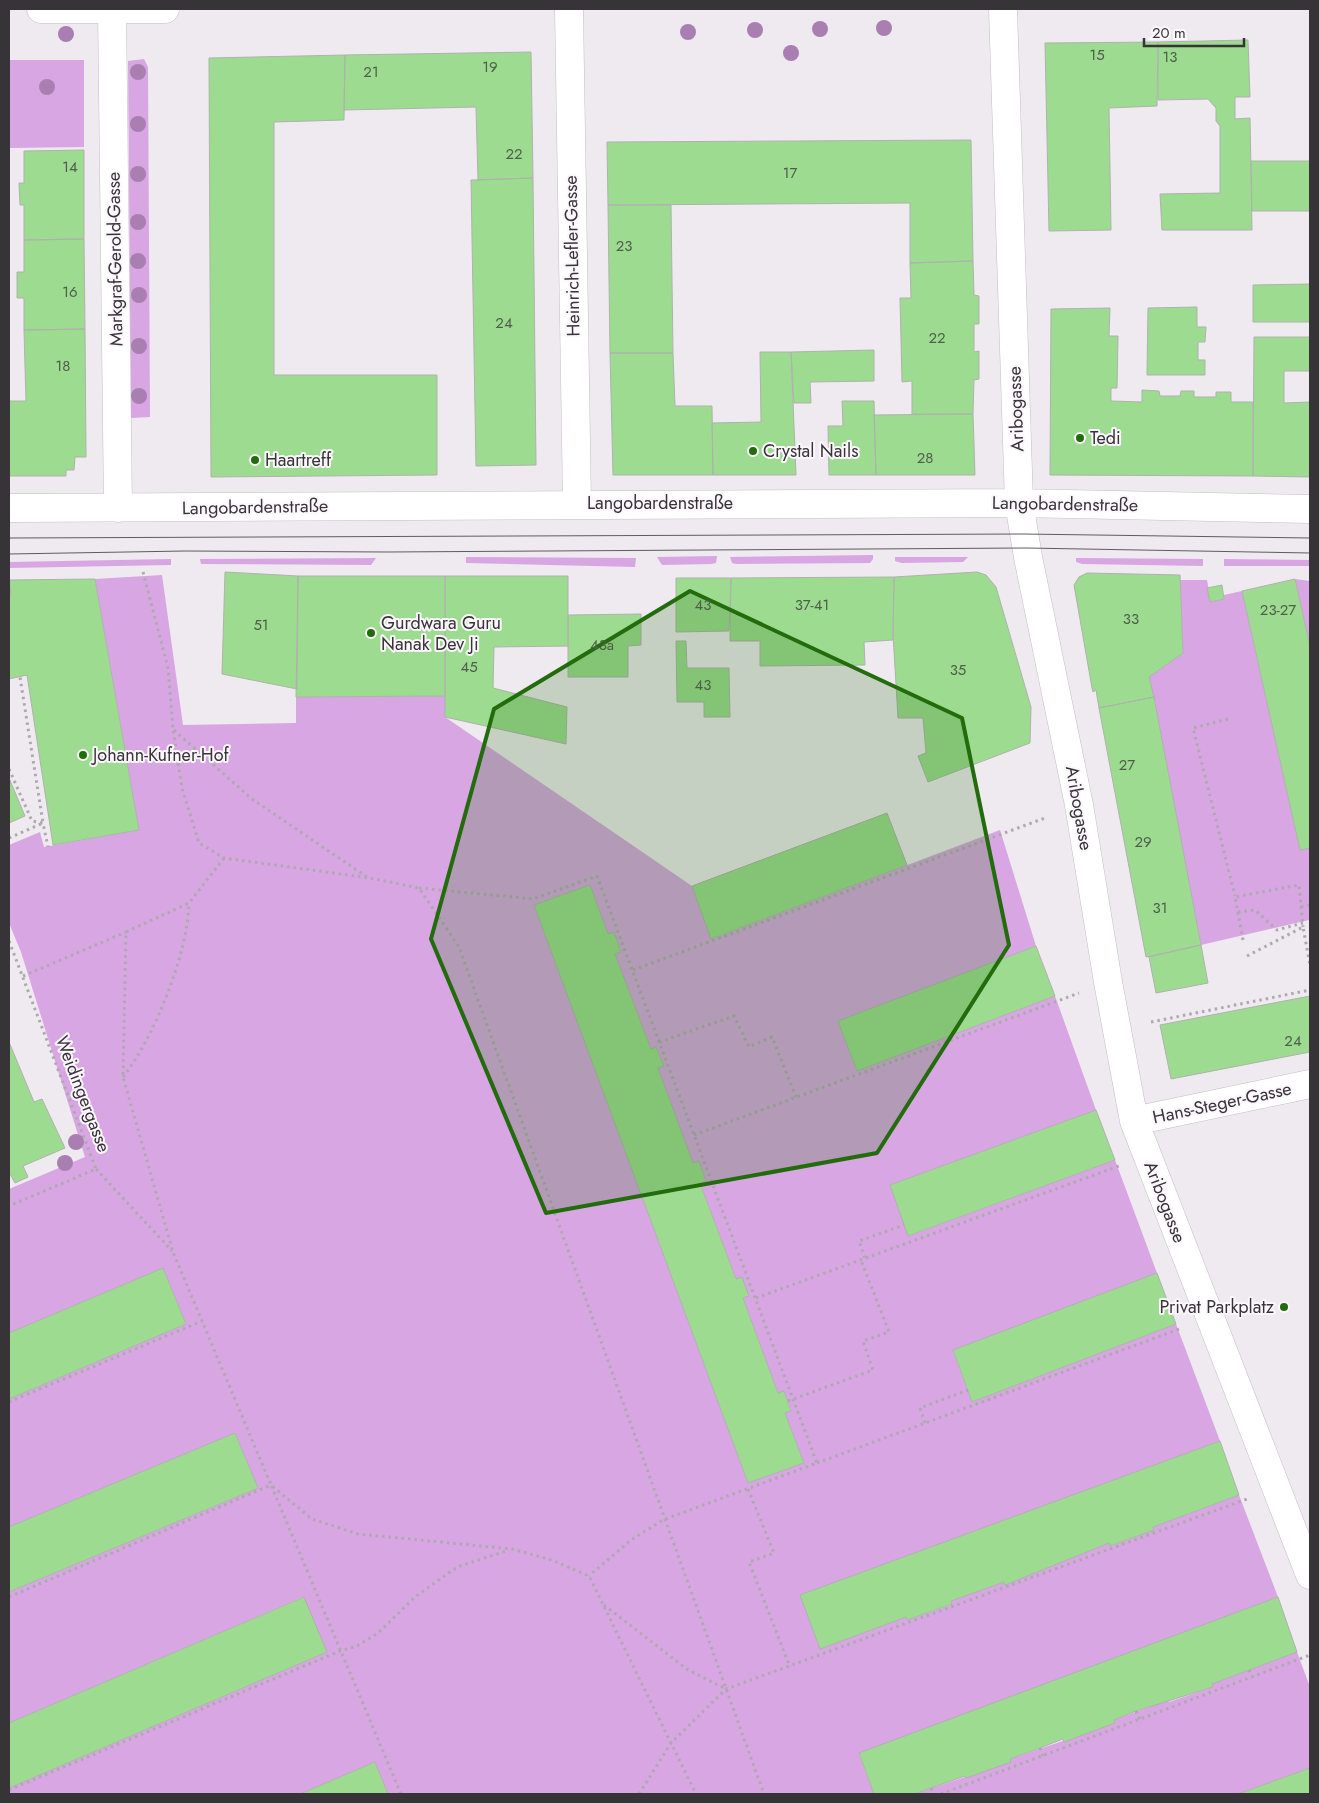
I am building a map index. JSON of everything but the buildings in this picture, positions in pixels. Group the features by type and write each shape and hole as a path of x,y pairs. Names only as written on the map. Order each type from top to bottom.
{"street":[{"path":"41,9 165,9"},
{"name":"Markgraf-Gerold-Gasse","path":"112,9 118,508"},
{"name":"Heinrich-Lefler-Gasse","path":"569,9 577,504"},
{"name":"Aribogasse","path":"1002,9 1019,502 1028,557 1079,806 1108,982 1134,1121 1310,1575"},
{"name":"Langobardenstraße","path":"9,508 1019,502 1310,508"},
{"name":"Hans-Steger-Gasse","path":"1134,1121 1310,1084"}],"path":[{"path":"143,572 168,668 173,729 182,788 199,843 224,858 370,878 419,888 533,899 597,876 619,941 633,970 659,1042 662,1056 708,1170 817,1463"},
{"path":"20,677 48,847"},
{"path":"1228,719 1193,728 1235,896"},
{"path":"173,729 252,799 370,878"},
{"path":"9,769 32,821 43,823"},
{"path":"633,970 858,885 1045,818"},
{"path":"9,838 43,823"},
{"path":"24,976 189,903 224,858"},
{"path":"1243,940 1235,897 1299,885 1303,925 1310,964"},
{"path":"419,888 459,948 764,1794"},
{"path":"123,1077 138,1058 166,995 189,924 189,903"},
{"path":"1301,907 1310,905"},
{"path":"1238,912 1256,910 1277,930 1303,925"},
{"path":"1247,956 1303,925"},
{"path":"126,932 123,1077 173,1252 401,1794"},
{"name":"Weidingergasse","path":"9,941 24,976 96,1169 9,1206"},
{"path":"1151,1022 1310,990"},
{"path":"694,1135 1005,1017 1079,992"},
{"path":"659,1042 734,1016 749,1047 772,1037 796,1097"},
{"path":"756,1298 1123,1165"},
{"path":"96,1169 173,1252"},
{"path":"702,1171 708,1170"},
{"path":"1061,1180 1063,1186"},
{"path":"966,1215 968,1221"},
{"path":"788,1400 794,1400 873,1370 863,1341 889,1332 863,1259 859,1241 904,1224"},
{"path":"745,1286 750,1285"},
{"path":"9,1402 130,1349 202,1322"},
{"path":"589,1576 631,1540 664,1520 925,1423 1029,1382 1183,1327"},
{"path":"1123,1344 1125,1349"},
{"path":"925,1423 920,1408 968,1390"},
{"path":"9,1596 201,1513 271,1486"},
{"path":"271,1486 312,1519 358,1534 512,1549 552,1560 589,1576 696,1794"},
{"path":"748,1488 774,1553 749,1562 790,1667"},
{"path":"639,1794 670,1743 726,1689 1248,1499"},
{"path":"1191,1513 1193,1519"},
{"path":"9,1790 89,1754 270,1678 357,1646 378,1633 415,1597 457,1566 512,1549"},
{"path":"1078,1555 1080,1560"},
{"path":"981,1590 983,1596"},
{"path":"603,1604 688,1670 726,1689"},
{"path":"872,1630 874,1636"},
{"path":"941,1794 1310,1655"},
{"path":"1249,1670 1252,1678"},
{"path":"1136,1711 1140,1720"},
{"path":"1040,1748 1043,1756"},
{"path":"931,1788 934,1794"}],"highlighted area":[{"path":"690,591 962,718 1009,945 877,1153 546,1213 431,939 494,709"}],"shaded area":[{"path":"144,59 148,67 150,417 131,418 128,61"},
{"path":"9,60 84,60 84,147 9,148"},
{"path":"873,555 870,563 736,564 732,563 730,557"},
{"path":"717,556 716,563 711,564 662,565 657,557"},
{"path":"466,557 636,558 635,567 466,563"},
{"path":"895,557 968,557 963,562 902,563 895,561"},
{"path":"376,558 371,565 201,564 200,559"},
{"path":"1076,558 1203,559 1203,566 1082,564 1076,562"},
{"path":"171,559 171,565 9,568 9,562"},
{"path":"1224,559 1310,560 1310,566 1224,566"},
{"path":"162,575 183,725 296,723 296,697 445,696 445,717 692,886 712,939 1000,830 1036,946 838,1021 857,1071 1055,996 1096,1110 890,1185 909,1236 1115,1160 1157,1273 953,1351 972,1402 1176,1324 1220,1441 801,1595 820,1649 906,1617 907,1620 951,1605 951,1601 1004,1582 1006,1584 1109,1543 1111,1546 1154,1530 1153,1527 1239,1495 1278,1597 859,1754 874,1794 388,1794 375,1762 300,1794 9,1794 9,1788 327,1652 303,1597 9,1723 9,1592 258,1488 235,1433 9,1527 9,1399 186,1324 163,1268 9,1333 9,1189 85,1157 21,952 9,923 9,845 40,832 44,847 139,830 95,579","holes":["590,885 608,934 614,932 621,951 615,954 651,1049 656,1047 664,1066 658,1068 693,1163 699,1161 706,1181 700,1183 736,1279 749,1296 743,1298 778,1393 784,1391 791,1410 785,1413 804,1463 748,1483 534,905"]},
{"path":"1295,579 1310,581 1310,646"},
{"path":"1180,580 1207,580 1211,602 1224,599 1224,595 1242,591 1300,850 1310,848 1310,926 1309,920 1201,945 1149,677 1183,653"},
{"path":"1297,1652 1310,1687 1310,1768 1238,1794 914,1794 1010,1762 1010,1759 1115,1723 1114,1720 1168,1700 1169,1702 1213,1687 1212,1684"}],"tram line":[{"path":"9,538 1023,534 1310,538"},
{"path":"9,554 185,551 388,552 1026,548 1310,553"}],"place":[{"name":"Tedi","path":"1080,438"},
{"name":"Crystal Nails","path":"753,451"},
{"name":"Haartreff","path":"255,460"},
{"name":"Gurdwara Guru Nanak Dev Ji","path":"371,633"},
{"name":"Johann-Kufner-Hof","path":"83,755"},
{"name":"Privat Parkplatz","path":"1284,1307"}]}
